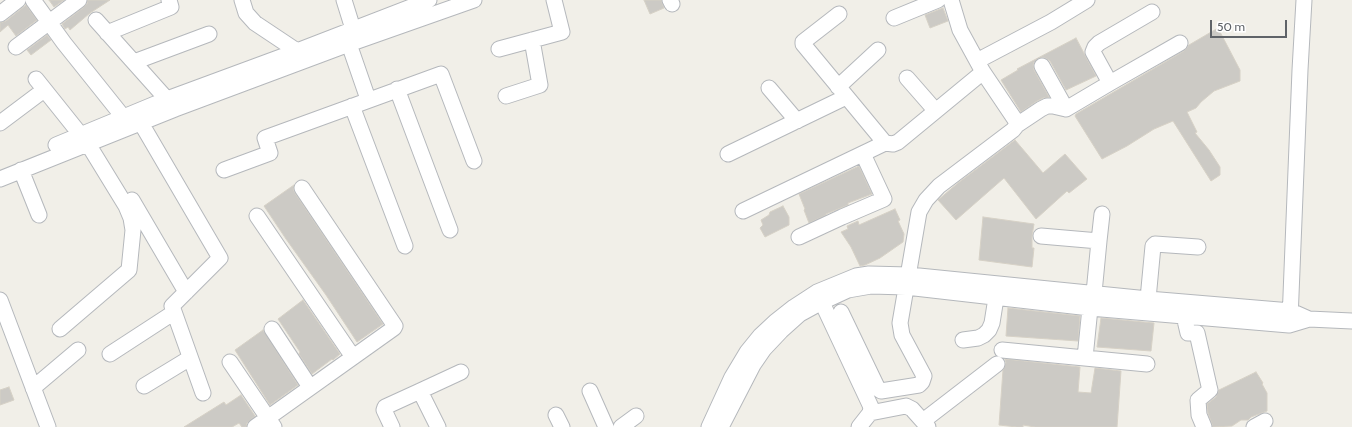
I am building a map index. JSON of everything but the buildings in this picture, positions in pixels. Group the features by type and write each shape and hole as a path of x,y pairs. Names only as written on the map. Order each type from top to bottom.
{"street":[{"path":"0,14 18,0"},
{"path":"33,0 64,43 124,118"},
{"path":"16,47 78,0"},
{"path":"107,33 171,7 169,0"},
{"path":"242,0 246,12 255,23 297,51"},
{"path":"344,0 353,29 349,44 368,99"},
{"path":"0,179 124,118 171,104 349,44 474,0"},
{"path":"498,49 562,32 554,0"},
{"path":"894,18 938,0"},
{"path":"951,0 960,30 980,66 1016,121 1017,125"},
{"path":"1290,318 1304,0"},
{"path":"0,168 84,139 141,123 171,104 297,51 426,1"},
{"path":"743,210 885,144 893,144 898,142 935,110 980,66 1084,1"},
{"path":"1110,83 1093,52 1095,47 1099,42 1152,12"},
{"path":"839,14 803,42 803,44 885,144"},
{"path":"96,20 171,104"},
{"path":"134,62 209,34"},
{"path":"506,96 540,85 532,40"},
{"path":"841,312 878,389 882,391 918,385 922,382 924,376 902,335 900,323 919,212 926,200 939,186 1014,130 1017,125 1042,109 1047,106 1053,106 1066,109 1180,43"},
{"path":"728,154 797,121 842,92 878,50"},
{"path":"1042,66 1066,109"},
{"path":"224,170 270,154 265,138 368,99 441,74 474,161"},
{"path":"907,78 935,110"},
{"path":"0,123 40,85 84,139 132,218 133,230 129,269 60,330"},
{"path":"769,88 797,121"},
{"path":"397,89 450,230"},
{"path":"352,106 404,246"},
{"path":"141,123 220,258 172,305 173,313 203,393"},
{"path":"799,237 884,199 863,154"},
{"path":"20,170 39,215"},
{"path":"125,187 186,292"},
{"path":"255,427 271,422 310,388 395,326 302,188"},
{"path":"1085,358 1090,308 1094,293 1102,214"},
{"path":"257,216 353,357"},
{"path":"1041,236 1099,241"},
{"path":"1148,298 1153,246 1155,244 1198,247"},
{"path":"907,281 996,298 1090,308 1184,316 1290,318"},
{"path":"709,427 732,377 747,352 760,336 775,322 794,307 819,297 872,286 907,281 1094,293 1183,301 1290,318 1352,321"},
{"path":"819,297 871,407 870,413 859,427"},
{"path":"721,427 753,365 764,349 781,331 819,297"},
{"path":"963,340 978,338 984,335 988,330 992,323 996,298"},
{"path":"0,300 3,317 48,427"},
{"path":"1183,301 1184,316 1188,333 1197,333 1210,390 1198,400 1199,415 1204,427"},
{"path":"110,354 173,313"},
{"path":"272,329 310,388"},
{"path":"33,388 78,350"},
{"path":"1002,350 1147,364"},
{"path":"144,386 190,358"},
{"path":"230,362 271,422"},
{"path":"870,413 906,406 912,409 926,424 997,364"},
{"path":"392,427 384,410 385,407 461,372"},
{"path":"420,390 438,427"},
{"path":"590,391 606,427"},
{"path":"621,427 636,416"}]}
